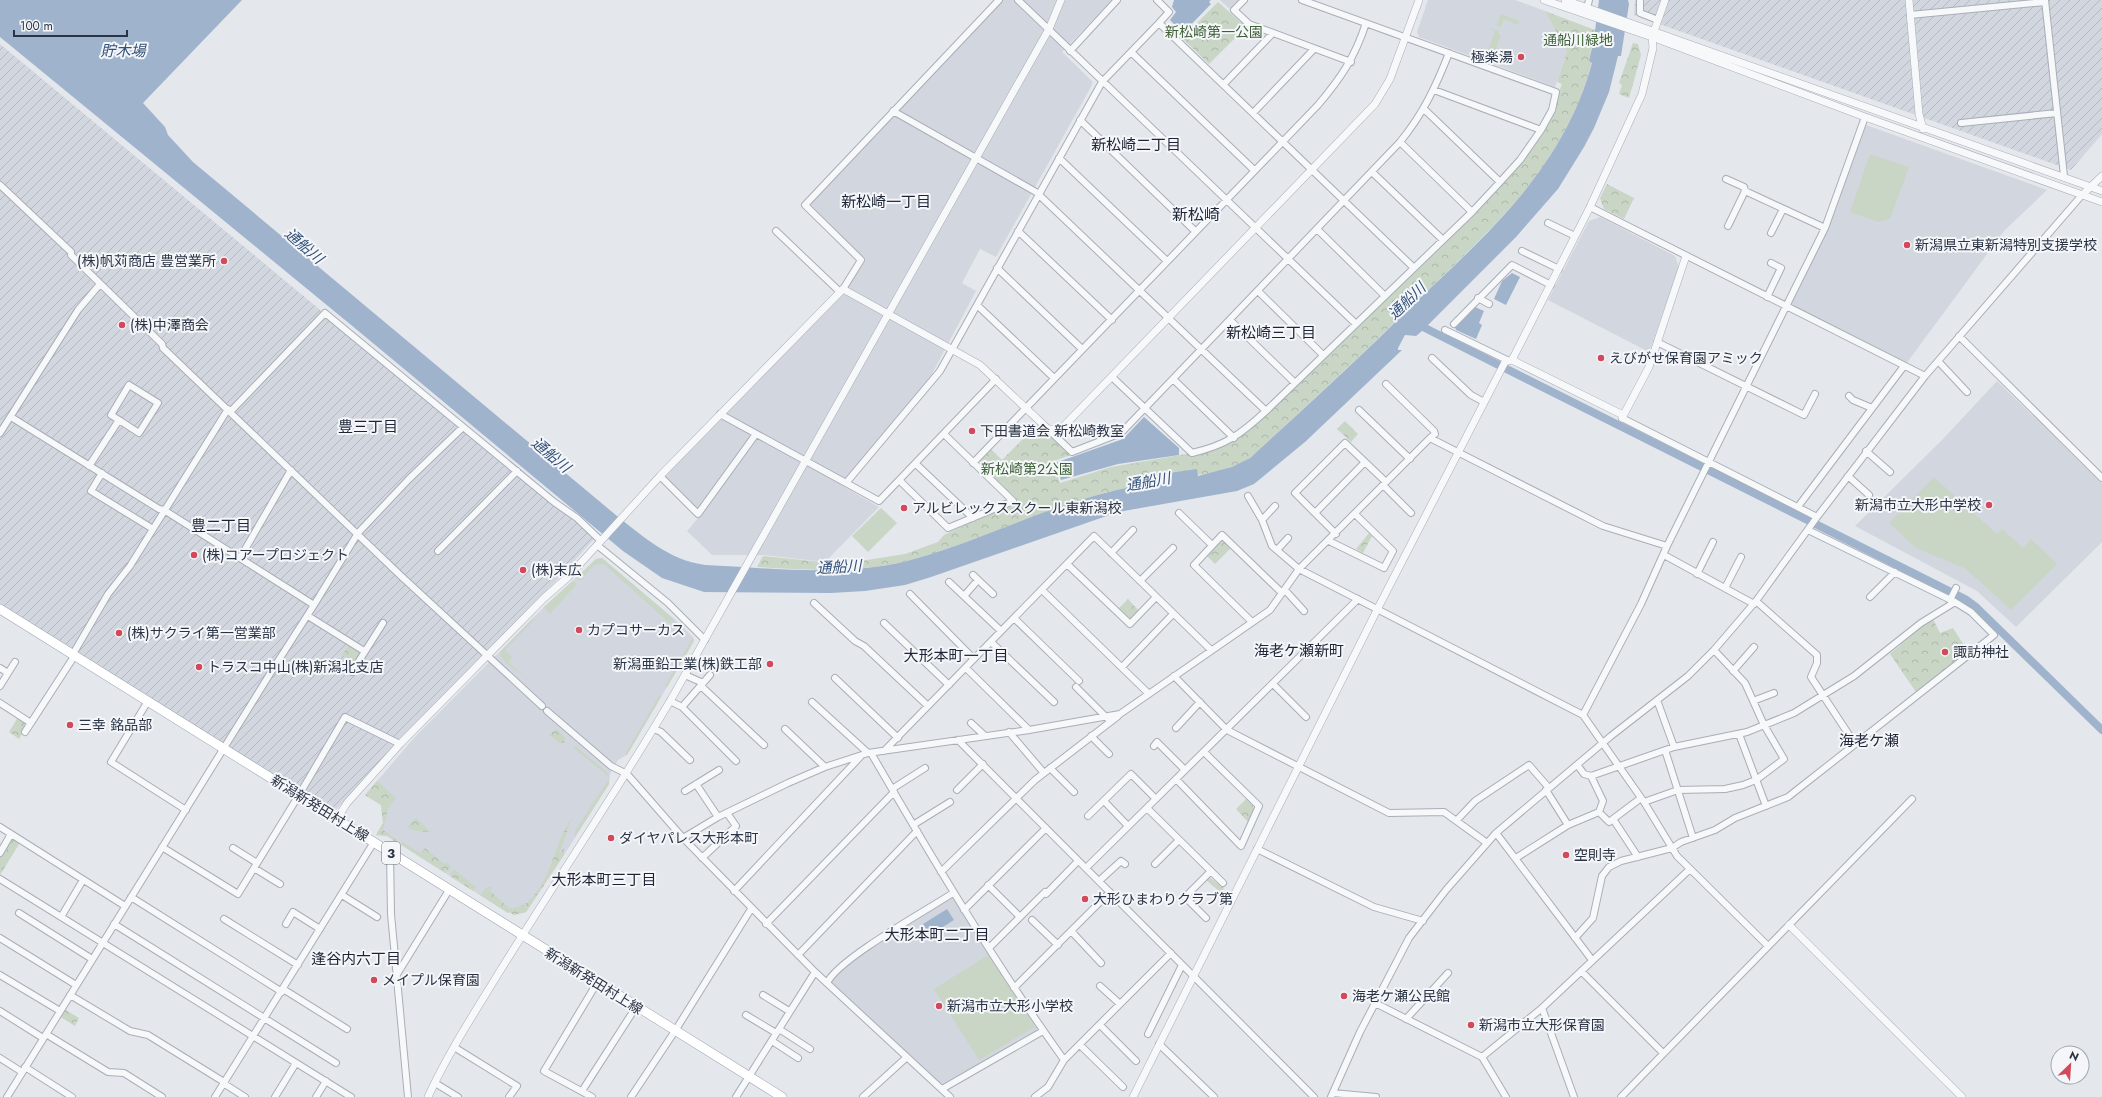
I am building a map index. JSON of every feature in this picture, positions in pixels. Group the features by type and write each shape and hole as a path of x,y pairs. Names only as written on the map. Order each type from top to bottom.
{"main road":[{"name":"新潟新発田村上線","path":"0,609 225,748 597,983 782,1097"}],"street":[{"path":"337,819 347,803 400,744 544,598 568,577 660,476 841,290 862,260 805,205 999,0"},
{"path":"1018,0 1255,229 1356,324"},
{"path":"428,1097 454,1047 522,936 654,729 727,602 976,158 1048,29 1061,0"},
{"path":"1070,51 1117,0"},
{"path":"846,483 940,371 1102,82 1169,12 1157,0"},
{"path":"1244,0 1234,10 1249,24 1272,34 1351,62"},
{"path":"1112,377 1192,453 1213,448 1234,438 1266,411 1472,212 1520,160 1541,130 1552,110 1556,92 1302,0"},
{"path":"1048,429 1061,429 1375,104 1390,79 1419,0"},
{"path":"1544,0 1589,11"},
{"path":"1565,0 1589,11 1643,31 1923,129 2064,176 2102,191"},
{"path":"1588,0 1589,11"},
{"path":"1640,0 1640,13 1658,20"},
{"path":"1132,1097 1194,977 1378,608 1458,452 1500,372 1508,361 1551,285 1590,207 1642,94 1653,48 1653,34 1665,0"},
{"path":"1909,0 1919,114 1923,129"},
{"path":"1910,15 2045,1 2064,176"},
{"path":"1159,23 1414,268"},
{"path":"974,463 1327,95 1351,62 1359,47 1366,23"},
{"path":"1224,84 1272,34"},
{"path":"1653,34 1865,117 2102,202"},
{"path":"1253,112 1314,49"},
{"path":"1131,52 1254,170"},
{"path":"776,231 841,290 980,365 1072,452 1121,433 1372,172 1400,142 1424,109 1434,90 1449,53"},
{"path":"1434,90 1541,130"},
{"path":"1424,109 1500,182"},
{"path":"894,111 1038,194 1200,350 1266,411"},
{"path":"1961,123 2057,113"},
{"path":"1583,715 1641,604 1667,546 1825,228 1865,117"},
{"path":"1080,120 1195,231"},
{"path":"1400,142 1472,212"},
{"path":"1059,158 1167,261"},
{"path":"1372,172 1443,240"},
{"path":"1376,1097 1332,1095 1375,1003 1409,938 1423,920 1496,833 1547,789 1578,766 1688,676 1714,650 1755,602 1866,451 1925,376 2082,195 2102,176"},
{"path":"1726,179 1744,187 1745,191 1825,228"},
{"path":"0,185 71,252 71,255 162,344 163,348 487,657 542,706"},
{"path":"1728,226 1745,191"},
{"path":"1590,207 1925,376"},
{"path":"1771,233 1783,208"},
{"path":"1548,223 1575,236"},
{"path":"1317,229 1385,296"},
{"path":"1018,231 1112,320"},
{"path":"1522,251 1559,269"},
{"path":"1623,417 1649,367 1686,256"},
{"path":"1767,297 1781,268 1771,263"},
{"path":"1454,324 1478,298 1512,266 1551,285"},
{"path":"997,268 1082,349"},
{"path":"0,433 78,310 100,284"},
{"path":"1258,291 1323,355"},
{"path":"1478,298 1488,304"},
{"path":"977,304 1054,378"},
{"path":"25,732 74,655 108,594 130,566 164,510 229,410 325,313 554,502 577,518 668,603 705,640"},
{"path":"1230,320 1295,383"},
{"path":"1445,330 1623,417 1708,463 1816,518"},
{"path":"1959,336 2102,478"},
{"path":"1658,342 1804,416 1815,394"},
{"path":"1432,358 1471,395 1484,402"},
{"path":"1938,361 1968,392"},
{"path":"1800,504 1904,366"},
{"path":"720,414 879,501 996,379"},
{"path":"1173,379 1234,438"},
{"path":"941,872 1050,768 1148,693 1270,610 1299,569 1336,534 1434,434 1434,430 1386,384"},
{"path":"129,385 158,403 139,433 119,420 111,415 129,385"},
{"path":"1849,396 1853,400 1872,408"},
{"path":"1359,410 1410,459"},
{"path":"10,417 159,509 164,510 314,606"},
{"path":"89,466 119,420"},
{"path":"7,1097 125,906 308,616 358,533 409,479 463,426"},
{"path":"660,476 698,514 756,434"},
{"path":"899,480 948,528 1013,501 944,434"},
{"path":"1430,438 1603,526 1667,546"},
{"path":"1336,534 1296,493 1345,443 1365,462 1411,513"},
{"path":"1866,451 1890,472"},
{"path":"1316,513 1365,462"},
{"path":"916,464 973,518"},
{"path":"240,558 291,470"},
{"path":"438,551 517,470"},
{"path":"102,473 91,491 153,529"},
{"path":"1848,476 1869,495"},
{"path":"1248,496 1262,520 1272,546 1299,569 1378,608 1583,715 1642,800 1677,856 1768,946"},
{"path":"1262,520 1275,506"},
{"path":"1179,513 1212,545"},
{"path":"1329,541 1384,568 1393,551 1355,514"},
{"path":"1575,938 1593,918 1603,872 1609,867 1621,861 1672,848 1788,797 1994,635 1971,612 1953,601 1809,528"},
{"path":"1110,553 1133,530"},
{"path":"1252,622 1194,565 1222,535 1304,611"},
{"path":"884,751 1094,536 1211,650"},
{"path":"1277,550 1288,538"},
{"path":"1697,574 1714,542"},
{"path":"1140,581 1172,548"},
{"path":"1664,555 1697,574 1755,602 1817,655 1817,663 1811,677 1855,744"},
{"path":"1725,588 1741,557"},
{"path":"1067,564 1130,624 1156,597"},
{"path":"1870,597 1895,572"},
{"path":"973,575 993,594"},
{"path":"964,596 978,580"},
{"path":"949,582 1001,631"},
{"path":"1578,766 1584,774 1591,776 1674,747 1739,734 1794,713 1854,676 1921,623 1953,601 1956,588"},
{"path":"1042,590 1148,693"},
{"path":"910,594 974,659"},
{"path":"1086,868 1227,730 1358,598"},
{"path":"814,603 855,641 864,646 928,706"},
{"path":"1122,667 1173,614"},
{"path":"308,616 364,651"},
{"path":"1014,618 1079,680"},
{"path":"352,672 383,623"},
{"path":"884,623 949,685"},
{"path":"991,642 1054,702"},
{"path":"1733,671 1754,647"},
{"path":"1599,812 1609,822 1642,800 1678,790 1725,789 1756,780 1784,759 1764,725 1745,684 1714,650"},
{"path":"0,686 15,662"},
{"path":"0,668 8,673"},
{"path":"966,668 1029,730"},
{"path":"685,675 702,684 764,745"},
{"path":"682,707 710,676"},
{"path":"1174,676 1227,730 1389,812 1444,812 1487,843"},
{"path":"835,678 898,738"},
{"path":"1273,684 1306,717"},
{"path":"1076,686 1107,718"},
{"path":"1753,701 1774,693"},
{"path":"1657,700 1674,747"},
{"path":"148,701 111,762 186,810"},
{"path":"670,701 682,707 736,761"},
{"path":"812,702 867,754 893,790 953,894 1014,988 1064,1060"},
{"path":"1176,728 1200,702"},
{"path":"0,703 31,723"},
{"path":"547,711 611,766 626,774 683,838 751,909 815,972 907,1056 949,1097"},
{"path":"683,838 727,813 788,783 825,767 867,754 1107,718 1120,714"},
{"path":"162,847 238,894 299,795 345,716 400,744"},
{"path":"971,723 985,736"},
{"path":"654,729 661,732 690,760"},
{"path":"785,729 825,767"},
{"path":"1009,732 1044,773"},
{"path":"1739,734 1766,806"},
{"path":"1091,736 1109,754"},
{"path":"958,740 1314,1097"},
{"path":"1154,746 1157,742 1186,770"},
{"path":"1665,750 1693,838"},
{"path":"1176,779 1241,846 1259,806 1204,752"},
{"path":"734,891 867,754"},
{"path":"957,790 982,764"},
{"path":"1457,820 1475,801 1529,765 1547,789 1568,825"},
{"path":"766,924 893,790 926,768"},
{"path":"1050,768 1074,792"},
{"path":"685,791 720,770"},
{"path":"1088,816 1131,774 1156,799"},
{"path":"1516,858 1568,825 1599,812 1603,802 1591,776"},
{"path":"696,784 718,818"},
{"path":"1621,1097 1912,799"},
{"path":"1104,801 1128,826"},
{"path":"798,955 915,828 950,802"},
{"path":"1147,808 1223,883"},
{"path":"702,858 736,826 727,813"},
{"path":"1613,819 1638,857"},
{"path":"0,828 125,906"},
{"path":"964,910 1046,828"},
{"path":"1496,833 1592,960"},
{"path":"0,853 11,834"},
{"path":"1155,864 1179,840"},
{"path":"215,1097 374,842"},
{"path":"233,848 280,884"},
{"path":"1257,850 1374,907 1423,920"},
{"path":"390,852 391,914 408,1097"},
{"path":"989,948 1045,892 1046,894 1078,861"},
{"path":"1099,881 1121,861 1125,864"},
{"path":"1482,1057 1542,1008 1690,869"},
{"path":"1206,918 1185,897 1211,871"},
{"path":"0,879 351,1097"},
{"path":"61,917 83,880"},
{"path":"988,885 1020,916"},
{"path":"396,976 449,890"},
{"path":"1014,988 1072,932 1110,892"},
{"path":"827,983 830,977 856,955 953,894"},
{"path":"342,895 377,917"},
{"path":"131,897 282,990 347,1028"},
{"path":"631,1097 675,1031 751,909"},
{"path":"286,924 293,912 320,929"},
{"path":"19,913 92,959"},
{"path":"224,919 298,965"},
{"path":"1032,920 1058,945"},
{"path":"114,924 336,1063"},
{"path":"1789,925 1962,1097"},
{"path":"1072,932 1101,963"},
{"path":"0,938 76,985"},
{"path":"1035,1097 1048,1087 1064,1060 1171,953"},
{"path":"1148,1034 1182,965"},
{"path":"1581,971 1663,1053"},
{"path":"736,1097 815,972"},
{"path":"1406,1019 1448,973"},
{"path":"0,975 60,1012"},
{"path":"592,1097 544,1071 597,983"},
{"path":"1100,986 1120,1004"},
{"path":"70,995 130,1031 148,1035 245,1097"},
{"path":"763,996 789,1012"},
{"path":"1375,1003 1482,1057 1506,1097"},
{"path":"582,1091 636,1007"},
{"path":"1542,1008 1574,1097"},
{"path":"0,1011 108,1072 124,1074 162,1097"},
{"path":"746,1015 810,1049"},
{"path":"1100,1025 1136,1061"},
{"path":"942,1089 1043,1031"},
{"path":"772,1041 798,1058"},
{"path":"1159,1044 1214,1097"},
{"path":"1080,1045 1123,1087"},
{"path":"454,1047 517,1086 509,1097"},
{"path":"863,1097 907,1056"},
{"path":"0,1058 72,1097"},
{"path":"275,1097 296,1063"},
{"path":"316,1097 326,1081"},
{"path":"435,1083 458,1097"}],"shaded area":[{"path":"1003,0 1112,0 1062,52 1092,81 1092,85 996,257 980,249 962,283 976,291 926,385 841,485 879,507 825,562 764,555 712,555 687,531 698,518 660,481 840,297 866,260 811,207 811,203"},
{"path":"1220,0 1239,0 1230,9"},
{"path":"1428,0 1515,0 1545,11 1567,52 1555,87 1419,37 1417,32"},
{"path":"1635,0 2102,0 2102,134 2071,170 1634,15"},
{"path":"0,44 595,538 489,654 426,713 334,812 0,604"},
{"name":"新潟県立東新潟特別支援学校","path":"1866,125 2047,190 2004,231 1906,364 1789,306 1829,227"},
{"path":"1600,217 1675,256 1679,267 1649,352 1548,300 1589,221"},
{"name":"新潟市立大形中学校","path":"1997,381 2102,483 2102,542 2016,627 1977,591 1855,526 1943,439"},
{"path":"602,558 674,619 693,637 694,641 627,755 618,760 610,774 609,784 564,855 526,912 514,915 509,912 508,913 387,836 376,835 383,823 381,805 365,795 415,737 544,607 596,559"},
{"name":"新潟市立大形小学校","path":"952,897 1038,1029 1037,1032 940,1085 830,983 833,976 858,957"}],"green space":[{"name":"新松崎第一公園","path":"1218,2 1246,27 1209,64 1182,38"},
{"name":"通船川緑地","path":"1545,11 1595,30 1589,61 1592,62 1581,95 1568,124 1553,151 1517,200 1496,223 1362,354 1265,446 1253,455 1241,463 1215,473 1189,475 1170,473 1170,480 1125,488 1092,496 973,540 907,561 889,565 832,570 757,567 763,556 841,564 905,554 938,542 944,535 1019,501 980,465 980,461 991,449 1002,460 1038,424 1071,455 1051,462 1060,483 1111,467 1192,453 1234,438 1501,182 1552,110 1562,84 1557,82 1567,52"},
{"path":"1501,14 1519,21 1518,25 1504,19 1501,27 1492,24 1497,25"},
{"path":"1490,28 1499,31 1498,34 1501,35 1491,63 1479,58 1482,52 1487,53 1495,31"},
{"path":"1633,43 1638,44 1641,55 1629,98 1619,94 1622,85 1619,83"},
{"path":"1870,154 1909,167 1890,219 1878,222 1850,212"},
{"path":"1607,184 1634,198 1624,219 1604,209 1600,198"},
{"path":"1345,421 1358,434 1351,442 1337,429"},
{"path":"1934,477 1997,534 2002,529 2023,548 2031,539 2057,564 2011,610 1966,569 1916,548 1889,523"},
{"path":"881,508 897,523 868,552 852,536"},
{"path":"1369,533 1372,536 1363,553 1356,549"},
{"path":"1220,538 1231,548 1215,564 1205,554"},
{"path":"602,558 674,619 670,623 667,621 604,564 594,565 580,581 577,578 596,559"},
{"path":"573,581 577,584 550,614 544,607"},
{"path":"1128,599 1139,611 1131,619 1119,608"},
{"path":"532,619 534,620 505,650 512,657 508,662 529,681 506,663 500,655 501,651"},
{"path":"1933,619 1940,633 1953,628 1969,653 1916,692 1890,654"},
{"path":"693,637 694,641 667,687 665,686"},
{"path":"350,643 364,651 356,663 342,655"},
{"path":"659,696 661,697 627,755 625,754"},
{"path":"18,717 28,723 19,739 9,732"},
{"path":"556,729 565,737 564,743 559,743 549,735"},
{"path":"574,745 607,772 608,776 575,749"},
{"path":"608,780 609,784 575,837 575,831"},
{"path":"377,781 396,798 388,809 383,830 397,840 394,841 387,836 376,835 383,823 381,805 365,795"},
{"path":"1247,798 1254,807 1248,822 1236,809"},
{"path":"572,817 559,855 564,848 564,855 526,912 514,915 509,912 508,913 480,895 486,888 490,887 492,888 490,891 510,909 528,902 536,893 548,872 561,838"},
{"path":"416,818 431,832 415,831 407,827"},
{"path":"13,837 21,841 0,875 0,854 10,838"},
{"path":"402,842 421,853 425,848 444,864 446,862 452,867 445,873 400,844"},
{"path":"454,869 476,887 473,891 450,876"},
{"path":"1209,877 1224,888 1221,893 1206,880"},
{"path":"988,955 1035,1027 979,1060 934,989"},
{"path":"64,1009 79,1018 75,1026 59,1016"}],"water":[{"name":"貯木場","path":"0,0 242,0 143,103 165,127 168,135 193,162 617,516 637,532 668,553 705,565 806,570 857,569 907,561 952,547 1084,499 1116,490 1169,480 1169,473 1197,469 1198,476 1232,467 1250,458 1353,363 1469,251 1520,196 1543,167 1562,135 1579,101 1592,63 1589,61 1594,39 1599,0 1628,0 1629,4 1621,56 1618,56 1609,92 1594,128 1558,189 1516,237 1422,331 1416,336 1405,335 1398,348 1398,350 1402,350 1305,442 1254,484 1237,491 1118,512 905,585 865,591 831,593 704,592 662,578 623,551 356,329 0,37"},
{"path":"1174,0 1211,0 1209,2 1211,4 1183,33 1170,20 1176,12 1172,7"},
{"path":"1512,273 1520,277 1506,305 1494,299 1502,281"},
{"path":"1475,307 1484,311 1479,323 1482,325 1476,339 1456,330 1455,327"},
{"path":"1144,417 1179,448 1179,455 1118,464 1061,480 1055,463 1123,439"},
{"path":"947,909 954,920 930,935 923,924"}],"waterway":[{"path":"1417,324 1965,599 1976,607 2102,730"}],"place":[{"name":"極楽湯","path":"1521,57"},
{"name":"新潟県立東新潟特別支援学校","path":"1907,245"},
{"name":"(株)帆苅商店 豊営業所","path":"224,261"},
{"name":"(株)中澤商会","path":"122,325"},
{"name":"えびがせ保育園アミック","path":"1601,358"},
{"name":"下田書道会 新松崎教室","path":"972,431"},
{"name":"新潟市立大形中学校","path":"1989,505"},
{"name":"アルビレックススクール東新潟校","path":"904,508"},
{"name":"(株)コアープロジェクト","path":"194,555"},
{"name":"(株)末広","path":"523,570"},
{"name":"カプコサーカス","path":"579,630"},
{"name":"(株)サクライ第一営業部","path":"119,633"},
{"name":"諏訪神社","path":"1945,652"},
{"name":"新潟亜鉛工業(株)鉄工部","path":"770,664"},
{"name":"トラスコ中山(株)新潟北支店","path":"199,667"},
{"name":"三幸 銘品部","path":"70,725"},
{"name":"ダイヤパレス大形本町","path":"611,838"},
{"name":"空則寺","path":"1566,855"},
{"name":"大形ひまわりクラブ第","path":"1085,899"},
{"name":"メイプル保育園","path":"374,980"},
{"name":"海老ケ瀬公民館","path":"1344,996"},
{"name":"新潟市立大形小学校","path":"939,1006"},
{"name":"新潟市立大形保育園","path":"1471,1025"}],"district":[{"name":"新松崎二丁目","path":"1136,145"},
{"name":"新松崎一丁目","path":"886,202"},
{"name":"新松崎","path":"1196,214"},
{"name":"新松崎三丁目","path":"1271,333"},
{"name":"豊三丁目","path":"368,427"},
{"name":"豊二丁目","path":"221,526"},
{"name":"海老ケ瀬新町","path":"1299,651"},
{"name":"大形本町一丁目","path":"956,656"},
{"name":"海老ケ瀬","path":"1869,741"},
{"name":"大形本町三丁目","path":"604,880"},
{"name":"大形本町二丁目","path":"937,935"},
{"name":"逢谷内六丁目","path":"356,959"}],"water label":[{"name":"通船川","path":"304,246"},
{"name":"通船川","path":"1407,301"},
{"name":"通船川","path":"551,455"},
{"name":"通船川","path":"1148,482"},
{"name":"通船川","path":"839,567"}],"park label":[{"name":"新松崎第２公園","path":"1027,469"}]}
